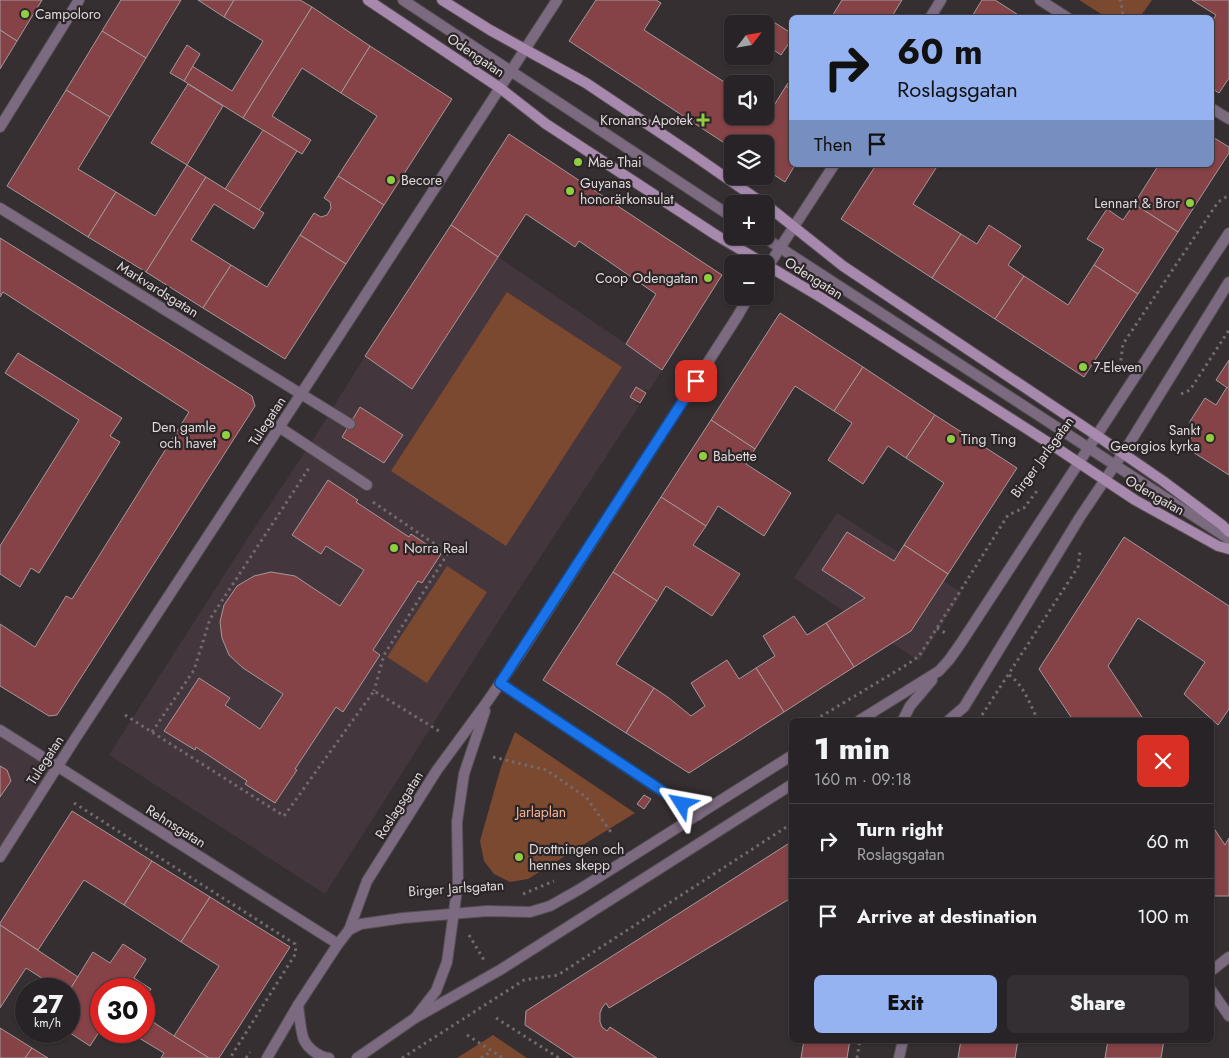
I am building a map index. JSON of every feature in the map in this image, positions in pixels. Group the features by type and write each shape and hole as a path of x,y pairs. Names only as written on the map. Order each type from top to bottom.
{"main road":[{"name":"Odengatan","path":"368,0 500,88 546,124 747,255"},
{"name":"Odengatan","path":"442,0 490,30 586,84 752,195"},
{"name":"Odengatan","path":"774,211 843,266 1123,453 1229,532"},
{"name":"Odengatan","path":"774,272 863,324 1135,500 1218,546 1229,549"}],"street":[{"path":"0,127 79,0"},
{"name":"Odengatan","path":"403,0 724,212"},
{"name":"Tulegatan","path":"0,857 57,766 557,0"},
{"path":"932,15 941,0"},
{"path":"1040,0 1063,15"},
{"path":"1214,110 1229,119"},
{"path":"774,257 833,167"},
{"name":"Markvardsgatan","path":"0,208 350,424"},
{"path":"904,718 910,706 961,643 1229,233"},
{"name":"Odengatan","path":"774,244 1229,539"},
{"path":"959,718 1080,517 1123,453 1229,282"},
{"name":"Roslagsgatan","path":"349,930 367,880 437,770 488,702 744,305"},
{"path":"279,427 367,485"},
{"path":"863,718 939,671"},
{"path":"500,683 698,815"},
{"name":"Roslagsgatan","path":"414,1018 436,991 447,962 458,882 457,822 464,774 488,702"},
{"path":"951,718 964,707"},
{"name":"Rehnsgatan","path":"0,730 338,944"},
{"name":"Birger Jarlsgatan","path":"349,930 361,924 374,922 466,912 530,912 550,906 789,757"},
{"path":"357,1058 414,1018 492,974 789,787"},
{"path":"267,1058 298,1005 349,930"},
{"path":"1214,970 1229,957"},
{"path":"1214,994 1229,1016"},
{"path":"298,1005 304,1040 312,1050 322,1057 329,1058"},
{"path":"899,1058 902,1043"}],"path":[{"path":"1121,0 1123,15"},
{"path":"1119,370 1123,344 1218,202 1229,195"},
{"path":"1175,397 1190,390 1229,330"},
{"path":"152,732 194,670 210,619 319,453"},
{"name":"Birger Jarlsgatan","path":"818,718 908,664 918,656 1008,515 1024,508 1043,481"},
{"path":"125,715 284,816 374,691 384,655 448,553 366,498 367,485"},
{"path":"980,718 1078,566 1081,546"},
{"path":"1013,677 1022,688 1037,718"},
{"path":"374,691 438,731"},
{"path":"494,758 546,770 586,797 613,835"},
{"path":"74,803 295,944 296,953 230,1058"},
{"path":"402,1058 524,980 558,975 789,825"},
{"name":"Birger Jarlsgatan","path":"522,894 557,880"},
{"path":"466,912 467,932 503,992"},
{"path":"496,1018 559,1058"},
{"path":"467,1035 503,1058"},
{"path":"857,1058 860,1043"},
{"path":"246,1058 251,1050"},
{"path":"481,1058 492,1051"}],"shaded area":[{"name":"Norra Real","path":"451,225 662,370 649,391 645,389 638,395 635,404 639,406 503,614 325,894 109,755"},
{"path":"837,513 962,593 919,661 794,578"},
{"path":"0,736 51,769 0,850"}],"green space":[{"path":"1079,0 1152,0 1141,15 1103,15"},
{"path":"507,292 622,367 506,546 391,471"},
{"path":"447,566 487,592 427,683 387,657"},
{"name":"Jarlaplan","path":"515,732 635,813 528,879 510,882 494,874 484,861 480,841 501,767"},
{"path":"493,1035 527,1058 457,1058"}],"building":[{"path":"0,0 42,0 17,41 0,30"},
{"path":"121,0 181,0 146,58 102,31"},
{"path":"198,0 234,0 224,17"},
{"path":"234,0 300,0 312,7 243,118 184,81 192,66 232,91 263,41 224,17"},
{"path":"596,0 656,0 661,3 644,30 724,82 724,125 774,125 774,106 786,86 789,88 789,167 794,167 785,182 774,175 774,135 724,135 724,143 569,41"},
{"path":"842,0 902,0 893,15 833,15"},
{"path":"982,0 995,0 1018,15 973,15"},
{"path":"1192,0 1229,0 1229,78 1219,93 1214,90 1214,18 1216,15"},
{"path":"312,7 370,46 341,93 302,68 272,116 311,140 302,154 243,118"},
{"path":"774,22 789,32 789,43 781,55 774,50"},
{"path":"0,30 17,41 0,69"},
{"path":"102,31 146,58 110,117 66,90"},
{"path":"187,45 200,54 184,81 170,73"},
{"path":"370,46 452,99 384,205 338,176 377,116 341,93"},
{"path":"188,84 223,106 187,165 151,143"},
{"path":"66,90 110,117 78,169 116,192 88,237 7,186"},
{"path":"263,130 297,151 259,210 225,189"},
{"path":"509,134 722,275 662,370 626,344 656,294 579,241 575,247 526,214 498,257 451,225"},
{"path":"1214,138 1229,147 1229,153 1178,232 1134,204 1157,167 1214,167"},
{"path":"187,165 206,177 146,272 88,237 116,192 155,216"},
{"path":"875,167 937,167 913,204 961,234 932,278 841,219"},
{"path":"338,176 384,205 346,264 300,235 314,213 321,217 327,215 331,208 330,202 324,198"},
{"path":"206,177 264,213 254,229 214,204 191,240 231,265 203,308 146,272"},
{"path":"1134,204 1178,232 1138,294 1094,265 1104,249 1087,239 1107,209 1123,220"},
{"path":"451,225 498,257 412,389 365,356"},
{"path":"989,225 1021,246 1008,265 1024,276 995,319 932,278 961,234 977,244"},
{"path":"300,235 346,264 285,359 203,308 231,265 267,287"},
{"path":"0,238 252,396 255,406 57,715 49,716 0,686 0,624 35,647 66,596 72,599 189,412 3,292 0,297"},
{"path":"1094,265 1138,294 1084,377 995,319 1024,276 1068,305"},
{"path":"780,313 863,367 834,411 795,386 755,449 711,420"},
{"path":"18,353 122,418 110,436 120,442 39,573 31,568 20,587 0,574 0,546 79,420 5,373"},
{"path":"1229,360 1229,389 1216,380"},
{"path":"863,367 935,415 906,458 888,446 863,484 828,460 852,423 834,411"},
{"path":"636,387 646,393 640,403 630,397"},
{"name":"Sankt Georgios kyrka","path":"1227,387 1229,389 1229,475 1185,447 1197,430 1189,423 1205,398 1216,405"},
{"path":"360,407 403,435 384,463 342,437"},
{"path":"935,415 1017,468 948,574 904,545 944,483 906,458"},
{"path":"711,420 755,449 746,464 791,493 764,536 718,506 706,526 661,497"},
{"path":"328,480 358,500 356,502 409,537 411,534 441,554 422,583 418,581 373,650 380,655 343,712 336,707 275,803 245,784 247,781 196,747 195,750 164,731 199,678 230,698 225,705 260,729 283,694 243,668 229,655 222,638 220,622 224,605 237,586 254,576 271,572 295,576 340,606 364,570 326,546 321,554 292,535"},
{"path":"661,497 706,526 693,545 740,574 712,616 666,586 657,601 613,572"},
{"path":"847,532 894,561 904,545 948,574 911,631 854,667 826,623 865,598 822,570"},
{"path":"1124,537 1229,606 1229,709 1218,725 1214,721 1214,718 1210,718 1184,694 1205,662 1138,618 1108,666 1143,718 1072,718 1039,669"},
{"path":"613,572 657,601 616,664 654,688 626,733 543,680"},
{"path":"794,616 807,635 826,623 854,667 784,712 756,668 775,656 763,636"},
{"path":"727,660 739,679 756,668 784,712 689,773 626,733 654,688 691,716 705,706 691,683"},
{"path":"0,766 7,770 11,781 0,797"},
{"path":"644,795 651,799 644,809 637,804"},
{"path":"72,811 152,861 124,905 84,880 38,950 0,925 0,923"},
{"path":"1214,828 1225,845 1229,838 1229,896 1214,896"},
{"path":"789,843 789,899 609,1008 606,1003 602,1008 600,1022 602,1027 607,1031 610,1027 657,1058 575,1058 525,1025 526,1011"},
{"path":"152,861 210,897 181,942 124,905"},
{"path":"210,897 290,947 219,1058 209,1058 174,1036 219,966 181,942"},
{"path":"0,925 78,977 42,978 26,968 20,978 15,978 15,985 0,1008"},
{"path":"123,944 146,959 134,978 90,978 90,1043 92,1043 90,1046 80,1039 80,978 77,978 93,952 110,963"},
{"path":"155,1023 209,1058 161,1058 164,1053 147,1043 155,1043"},
{"path":"0,1028 15,1037 15,1043 24,1043 32,1048 25,1058 0,1058"},
{"path":"804,1043 850,1043 847,1058 801,1058"},
{"path":"960,1043 1018,1043 1015,1058 958,1058"},
{"path":"1108,1043 1164,1043 1161,1058 1105,1058"},
{"path":"32,1048 48,1058 25,1058"}],"place":[{"name":"Campoloro","path":"25,14"},
{"name":"Kronans Apotek","path":"703,120"},
{"name":"Mae Thai","path":"578,162"},
{"name":"Becore","path":"391,180"},
{"name":"Guyanas honorärkonsulat","path":"570,191"},
{"name":"Lennart & Bror","path":"1190,203"},
{"name":"Coop Odengatan","path":"708,278"},
{"name":"7-Eleven","path":"1083,367"},
{"name":"Den gamle och havet","path":"226,435"},
{"name":"Sankt Georgios kyrka","path":"1210,438"},
{"name":"Ting Ting","path":"951,439"},
{"name":"Babette","path":"703,456"},
{"name":"Norra Real","path":"394,548"},
{"name":"Drottningen och hennes skepp","path":"519,857"}],"route":[{"path":"682,804 500,683 696,381"}]}
